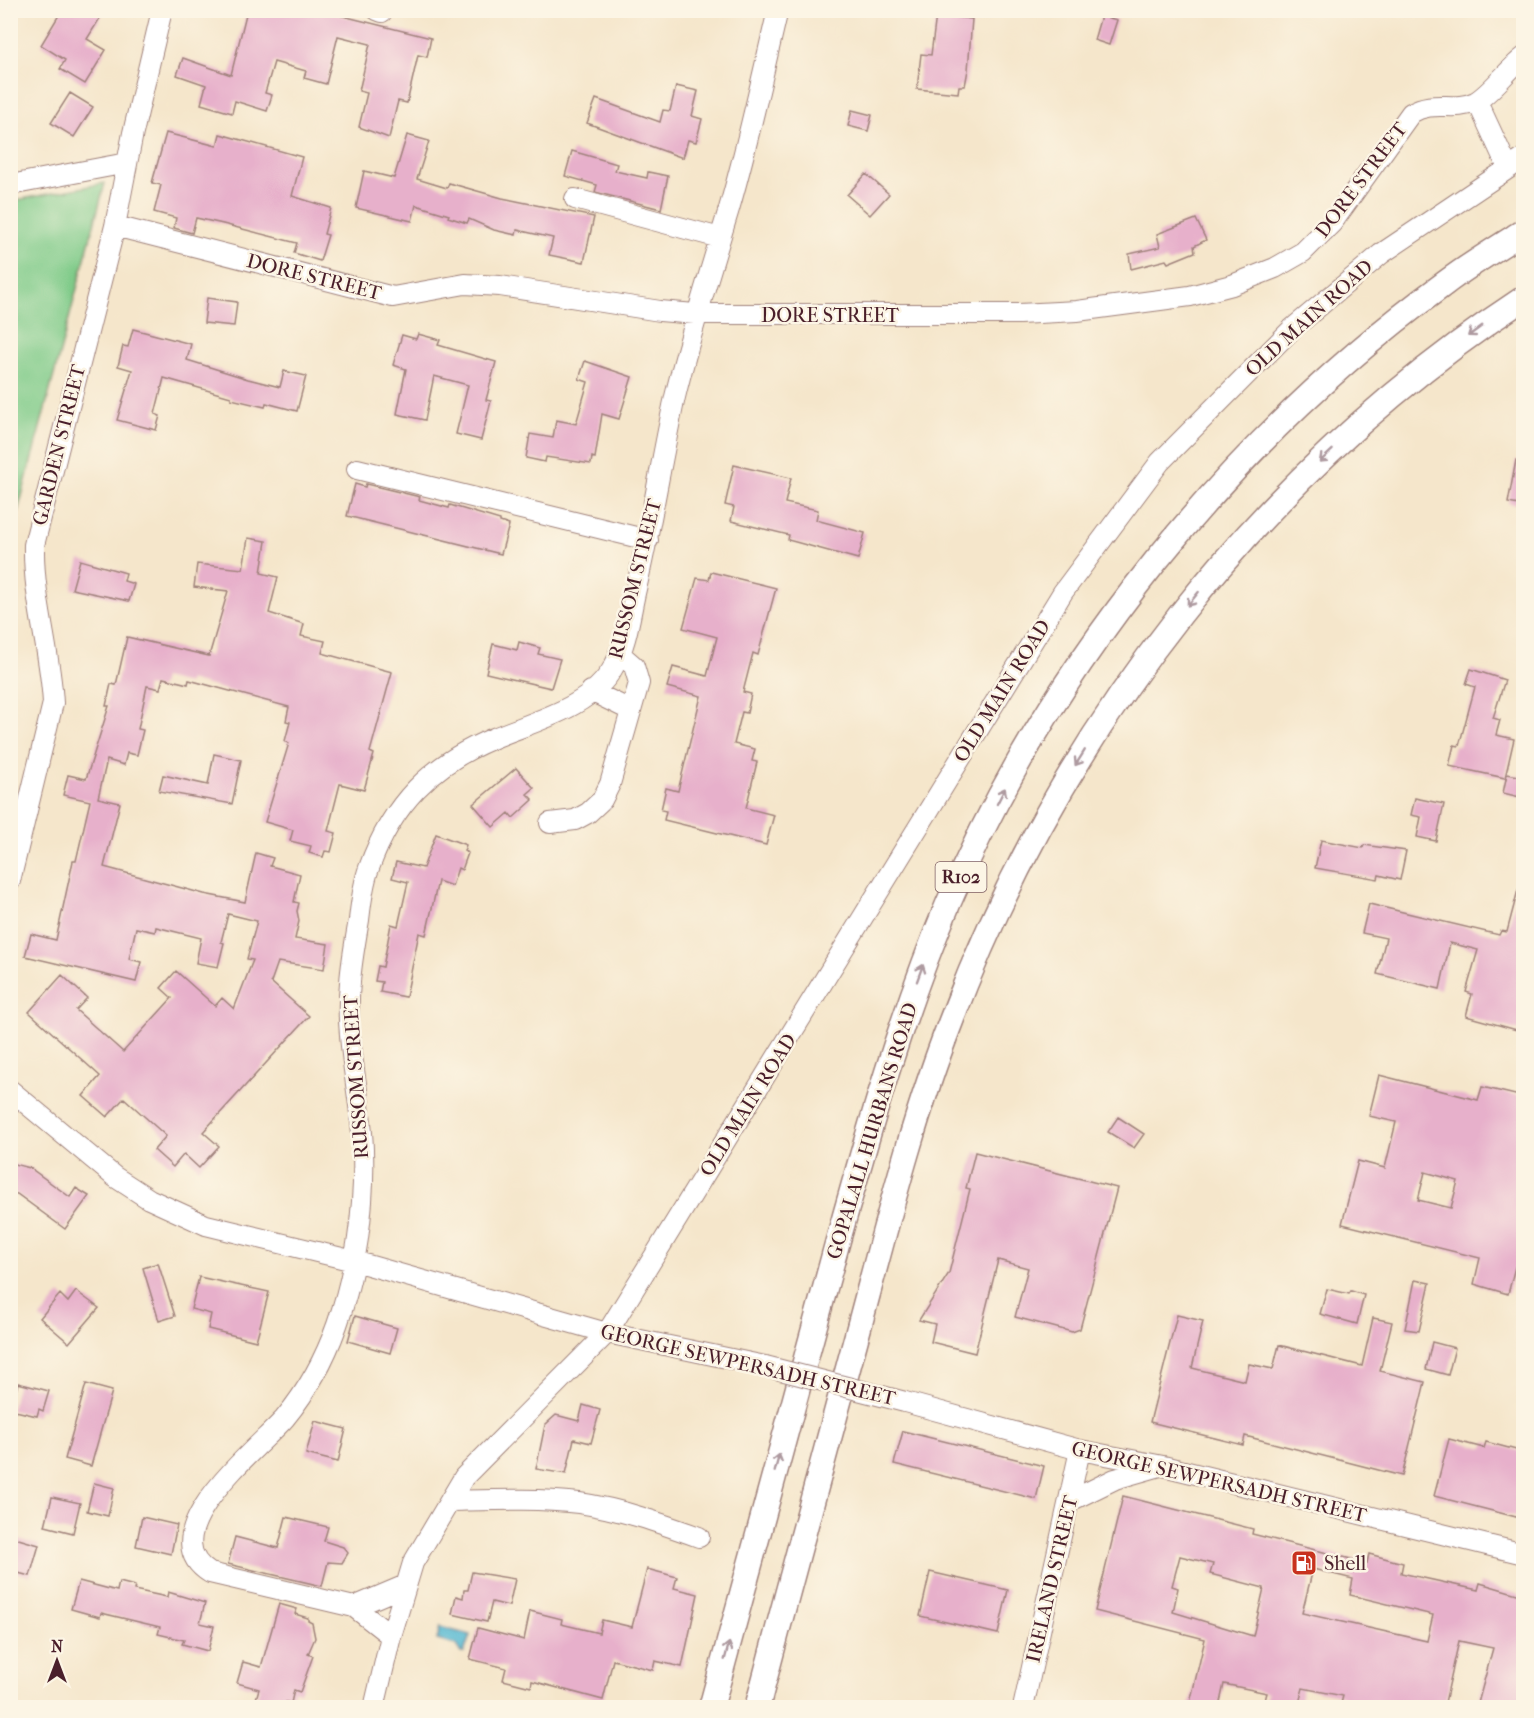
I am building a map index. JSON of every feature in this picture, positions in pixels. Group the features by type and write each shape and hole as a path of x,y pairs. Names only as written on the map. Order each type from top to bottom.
{"main road":[{"name":"GOPALALL HURBANS ROAD","path":"711,1707 889,1061 949,901 1011,776 1051,710 1115,614 1238,466 1319,387 1378,336 1444,284 1524,231"},
{"name":"GOPALALL HURBANS ROAD","path":"757,1707 879,1252 929,1081 978,955 1040,826 1063,784 1148,654 1249,534 1319,462 1404,386 1524,298"}],"street":[{"name":"GARDEN STREET","path":"10,881 53,703 52,677 34,579 34,545 115,226 162,10"},
{"name":"RUSSOM STREET","path":"390,1636 354,1606 210,1572 202,1567 193,1545 194,1529 205,1501 284,1419 313,1379 338,1323 354,1261 362,1193 363,1151 348,997 367,873 379,845 400,805 422,782 449,761 489,740 550,716 591,691 614,668 648,540 674,402 696,314 720,238 778,10"},
{"path":"1516,163 1477,101 1506,70 1524,57"},
{"name":"DORE STREET","path":"115,226 393,297 465,284 500,286 660,311 696,314 1019,314 1128,306 1200,293 1275,268 1303,252 1332,223 1411,113 1428,105 1464,105 1477,101"},
{"path":"10,185 127,163"},
{"name":"OLD MAIN ROAD","path":"607,1333 1063,592 1147,479 1235,384 1292,329 1381,254 1516,163"},
{"path":"575,199 720,238"},
{"path":"357,469 648,540"},
{"path":"550,823 582,817 602,800 610,784 639,679 634,666 619,653"},
{"path":"591,691 630,710"},
{"name":"GEORGE SEWPERSADH STREET","path":"10,1090 115,1177 170,1209 206,1225 354,1261 607,1333 765,1366 1080,1450 1163,1466 1524,1554"},
{"path":"374,1707 390,1636 413,1563 464,1477 607,1333"},
{"name":"IRELAND STREET","path":"1023,1707 1080,1450"},
{"path":"1070,1501 1115,1479 1163,1466"},
{"path":"450,1501 534,1500 580,1504 654,1521 699,1537"},
{"path":"354,1606 406,1585"}],"green space":[{"path":"105,183 11,537 11,201"}],"water":[{"path":"440,1627 470,1635 464,1653 461,1653 456,1645 437,1640"}],"building":[{"path":"62,10 105,10 87,39 106,50 85,84 60,69 65,60 41,45"},
{"path":"247,10 319,10 431,38 427,57 418,55 407,103 398,101 389,138 359,127 367,93 359,91 370,44 338,36 326,84 304,78 306,71 274,62 265,93 272,95 267,111 235,101 232,113 201,104 206,85 177,75 183,58 231,75"},
{"path":"936,15 972,19 965,86 959,86 958,93 917,89 921,54 931,55"},
{"path":"1101,16 1117,20 1109,45 1094,40"},
{"path":"676,86 698,91 692,116 702,119 696,142 688,140 683,158 587,123 596,99 660,122 663,110 670,111"},
{"path":"70,93 93,107 74,137 51,123"},
{"path":"852,110 872,115 868,131 848,126"},
{"path":"166,133 217,146 220,134 302,157 292,196 331,208 324,234 328,235 320,261 294,253 297,243 196,218 192,233 174,228 176,218 154,212 161,185 152,183"},
{"path":"407,135 429,141 417,179 447,188 449,183 502,198 594,217 584,262 549,255 553,238 517,230 516,235 494,230 469,219 467,223 416,205 412,221 356,208 364,171 394,178"},
{"path":"572,151 617,164 615,171 647,178 648,172 668,176 661,209 595,192 597,185 565,176"},
{"path":"866,174 889,194 870,215 847,195"},
{"path":"1196,219 1206,240 1194,246 1195,252 1168,263 1166,260 1131,269 1129,254 1160,247 1157,234"},
{"path":"207,298 237,302 234,326 204,323"},
{"path":"133,329 191,344 187,360 248,379 280,387 284,371 306,376 297,411 266,403 265,407 231,399 231,397 164,378 155,414 160,416 156,430 117,420 132,370 118,366 123,346 128,347"},
{"path":"418,334 440,340 438,345 496,362 486,400 491,401 481,440 456,434 468,385 434,376 425,420 397,414 406,369 393,365 402,335 416,339"},
{"path":"585,361 632,377 619,419 602,414 595,458 592,457 591,464 546,457 545,462 526,458 530,434 553,438 556,420 576,424 588,382 579,379"},
{"path":"1516,460 1524,461 1524,506 1508,503"},
{"path":"734,465 791,478 785,503 818,510 816,520 865,533 858,559 788,540 789,535 731,521 734,507 725,505"},
{"path":"355,484 365,487 366,484 420,497 419,500 449,508 450,505 500,520 509,525 501,554 347,516"},
{"path":"248,538 266,541 261,573 278,577 269,613 304,624 301,636 325,641 322,653 392,672 370,752 374,754 364,790 340,784 328,831 336,833 331,852 325,851 323,857 309,853 311,846 290,841 293,830 265,822 289,743 285,741 290,722 286,721 289,707 189,680 188,684 163,678 160,689 147,686 138,729 143,730 137,755 127,753 124,765 107,760 98,798 120,803 104,867 204,894 245,902 256,853 273,858 270,866 300,874 294,902 299,903 297,911 299,921 295,939 328,944 324,969 278,962 271,982 309,1016 203,1132 219,1146 199,1168 184,1154 173,1167 154,1150 166,1136 124,1098 107,1117 83,1096 100,1076 29,1012 62,975 87,998 76,1010 123,1052 172,998 161,988 176,971 215,1006 222,998 234,1009 253,960 247,959 257,921 228,914 218,967 196,963 201,938 156,927 155,932 136,928 129,959 141,962 136,982 25,956 31,934 56,940 73,861 76,861 90,801 63,795 68,775 86,779 109,706 106,706 111,684 116,685 127,637 209,656 228,591 194,587 197,564 243,569"},
{"path":"80,560 126,573 124,581 134,584 129,601 72,589"},
{"path":"711,572 776,588 758,655 753,653 743,692 751,694 747,713 742,712 734,744 755,749 752,761 757,762 746,808 774,815 766,845 664,820 666,811 661,810 666,788 678,791 701,696 667,687 673,667 707,676 717,637 683,628 697,578 709,580"},
{"path":"519,642 540,648 538,654 560,659 551,688 486,673 493,644 517,650"},
{"path":"1471,669 1505,680 1493,718 1500,720 1496,735 1514,739 1505,778 1449,766 1454,745 1459,746 1475,687 1466,684"},
{"path":"214,754 241,760 232,804 159,791 163,775 208,785"},
{"path":"516,768 534,788 527,794 533,800 513,818 509,813 493,827 473,804"},
{"path":"1507,774 1524,777 1524,798 1503,793"},
{"path":"1415,798 1444,804 1436,841 1417,837 1421,817 1411,815"},
{"path":"436,834 466,845 464,851 468,853 462,870 458,868 452,886 438,881 426,935 419,933 406,997 380,992 382,982 375,981 378,966 383,967 391,924 398,926 408,882 392,878 396,862 423,868"},
{"path":"1321,840 1363,848 1364,845 1406,851 1400,880 1379,875 1378,879 1315,868"},
{"path":"1518,890 1524,890 1524,1032 1466,1016 1472,994 1466,992 1478,950 1450,943 1440,989 1377,974 1386,938 1362,933 1369,904 1499,935 1501,931 1507,932"},
{"path":"1379,1075 1478,1100 1482,1087 1524,1097 1524,1269 1515,1267 1508,1294 1474,1284 1480,1258 1342,1224 1358,1161 1385,1168 1396,1122 1369,1116","holes":["1425,1172 1458,1181 1451,1208 1418,1200"]},
{"path":"1118,1117 1144,1134 1134,1148 1108,1132"},
{"path":"975,1152 1117,1188 1080,1329 1072,1332 1015,1317 1028,1268 998,1260 975,1353 931,1342 935,1324 919,1320 949,1273 970,1189 966,1188"},
{"path":"10,1163 30,1168 70,1197 76,1188 89,1196 65,1229 17,1194 10,1193"},
{"path":"158,1263 175,1316 159,1321 143,1268"},
{"path":"199,1277 269,1292 256,1341 208,1329 211,1314 191,1309"},
{"path":"1415,1280 1430,1283 1419,1331 1405,1329"},
{"path":"1327,1289 1349,1294 1351,1291 1364,1295 1357,1324 1320,1314"},
{"path":"76,1291 99,1308 69,1343 40,1318 60,1294 68,1302"},
{"path":"1177,1315 1203,1321 1192,1368 1245,1381 1249,1364 1273,1369 1279,1345 1362,1366 1373,1318 1392,1322 1380,1371 1425,1382 1402,1476 1245,1436 1243,1445 1150,1422"},
{"path":"355,1316 397,1328 390,1353 348,1341"},
{"path":"1432,1342 1455,1348 1448,1375 1426,1369"},
{"path":"18,1383 49,1391 43,1411 39,1409 37,1416 11,1410"},
{"path":"86,1384 112,1391 91,1466 65,1459"},
{"path":"583,1405 600,1410 591,1443 574,1439 566,1474 536,1469 545,1425 556,1415 579,1421"},
{"path":"315,1421 346,1429 338,1462 306,1454"},
{"path":"903,1431 1044,1466 1036,1499 894,1464"},
{"path":"1449,1439 1484,1448 1486,1442 1524,1452 1524,1519 1434,1496"},
{"path":"94,1483 114,1488 108,1516 87,1511"},
{"path":"1123,1496 1253,1529 1252,1534 1367,1563 1369,1554 1403,1563 1401,1573 1478,1590 1480,1583 1524,1596 1524,1707 1477,1707 1493,1648 1459,1641 1444,1707 1340,1707 1343,1696 1303,1688 1298,1707 1263,1707 1267,1693 1224,1684 1219,1707 1189,1707 1205,1639 1095,1611","holes":["1180,1556 1213,1564 1210,1574 1264,1588 1253,1636 1173,1612 1178,1588 1172,1586","1313,1569 1353,1579 1350,1595 1433,1615 1427,1641 1302,1613"]},
{"path":"52,1497 80,1503 73,1533 45,1526"},
{"path":"142,1517 177,1525 171,1554 136,1546"},
{"path":"286,1517 328,1527 324,1541 343,1547 348,1553 342,1563 328,1562 322,1586 228,1564 235,1537 278,1548"},
{"path":"15,1538 39,1545 30,1576 10,1571 10,1555"},
{"path":"647,1569 677,1577 674,1588 698,1594 682,1667 655,1661 653,1670 613,1660 603,1700 532,1681 531,1687 503,1680 506,1668 470,1659 478,1628 524,1640 530,1611 562,1619 561,1624 599,1633 602,1620 632,1627"},
{"path":"472,1572 515,1579 509,1606 492,1602 487,1622 452,1614 456,1596 463,1598 464,1590 468,1590"},
{"path":"930,1572 1008,1590 998,1634 920,1616"},
{"path":"79,1581 117,1591 119,1582 135,1586 134,1590 167,1597 168,1592 205,1603 200,1623 214,1626 208,1651 182,1644 184,1640 158,1634 160,1627 101,1613 100,1617 71,1609"},
{"path":"279,1604 297,1609 295,1614 308,1618 308,1621 312,1623 315,1638 308,1654 313,1656 300,1692 294,1690 291,1703 286,1702 285,1707 261,1704 262,1700 256,1699 259,1689 237,1683 243,1662 261,1667"}],"place":[{"name":"Shell","path":"1304,1563"}]}
